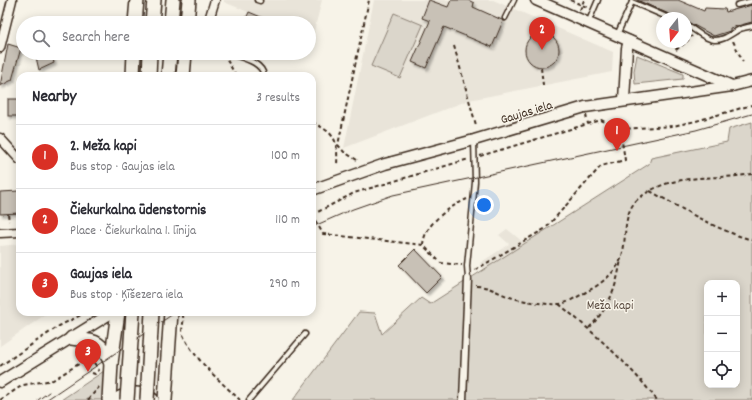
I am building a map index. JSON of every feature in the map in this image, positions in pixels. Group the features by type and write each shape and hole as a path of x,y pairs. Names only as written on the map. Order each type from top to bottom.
{"main road":[{"path":"135,16 136,0"},
{"path":"153,16 154,0"},
{"path":"172,16 173,0"},
{"path":"188,16 189,0"},
{"path":"133,72 134,60"},
{"path":"148,72 149,60"},
{"path":"168,72 169,60"},
{"path":"183,72 184,60"},
{"path":"109,400 111,363 117,316"},
{"path":"127,400 133,316"},
{"path":"147,400 152,316"},
{"path":"165,400 171,316"},
{"path":"72,338 96,342 102,346 111,363"},
{"path":"117,400 123,396 136,394 152,400"}],"street":[{"path":"0,48 12,0"},
{"path":"210,16 215,0"},
{"path":"536,0 732,86"},
{"path":"624,100 626,48 629,41"},
{"name":"Gaujas iela","path":"316,189 385,164 474,140 585,107 624,100 732,86 752,80"},
{"path":"0,138 16,156"},
{"path":"0,233 16,232"},
{"path":"463,400 468,280"},
{"path":"0,382 108,316"}],"lane":[{"path":"505,18 514,0"},
{"path":"588,23 598,0"},
{"path":"737,5 752,1"},
{"path":"616,36 632,2 656,12"},
{"path":"692,28 696,33 714,40 731,36 739,30 752,26"},
{"path":"246,60 259,65 263,72"},
{"path":"468,280 467,266 474,198 474,140"},
{"path":"248,400 305,334"}],"path":[{"path":"337,166 338,146 370,0"},
{"path":"570,0 594,10"},
{"path":"731,36 743,62"},
{"path":"454,46 476,125"},
{"path":"228,60 234,72"},
{"path":"541,68 543,85"},
{"path":"316,213 354,193 601,120 620,129 682,124 752,105"},
{"path":"316,124 327,129 338,146 344,152 357,160"},
{"path":"468,280 546,228 601,166 625,160 620,129"},
{"path":"589,328 604,311 613,295 622,258 630,210 637,200 650,191 670,183 691,178 752,174"},
{"path":"650,191 703,220 752,240"},
{"path":"423,245 423,239 430,226 461,202 474,198"},
{"path":"8,214 9,221"},
{"path":"316,222 323,234 423,245 441,263 467,266"},
{"path":"559,304 598,285 608,277 622,258"},
{"path":"468,280 510,297 559,304 589,328 625,366 637,375 657,400"},
{"path":"0,366 59,326 79,316"},
{"path":"183,316 182,333 190,348 240,400"},
{"path":"0,400 24,385 54,380 94,354"},
{"path":"90,356 99,370 95,374 92,373"}],"shaded area":[{"path":"224,0 322,0 316,23 316,16 258,16 224,2"},
{"path":"374,0 493,0 613,52 612,72 469,100 344,148"},
{"path":"507,229 528,246 486,273 480,263 509,244 499,235"},
{"path":"16,244 16,316 43,316 0,346 0,246"}],"green space":[{"path":"394,13 423,25 400,78 371,66"},
{"path":"637,55 683,74 683,79 635,84 634,71"},
{"name":"Meža kapi","path":"752,122 752,400 293,400 359,312 375,313 382,334 421,298 430,304 649,164 651,158 727,142 729,129"},
{"path":"104,371 102,400 61,400"}],"building":[{"path":"429,0 448,7 451,0 468,0 474,3 473,7 502,20 503,21 492,47 444,27 426,68 412,62 430,21 422,18"},
{"path":"637,0 678,0 704,11 705,8 725,9 726,12 752,5 752,22 730,28 730,31 714,36 692,24 692,12 664,12"},
{"path":"249,12 258,16 247,16"},
{"path":"545,33 552,35 557,40 559,50 557,60 552,65 539,67 532,65 527,60 525,47 527,40 532,35"},
{"path":"8,44 16,46 16,60 18,60 12,80 0,86"},
{"path":"37,60 53,60 54,63 39,70"},
{"path":"8,99 16,99 16,116 8,116"},
{"path":"16,191 16,213 0,214 0,192"},
{"path":"415,249 442,277 426,293 399,265"}],"tram line":[{"path":"316,225 353,209 393,195 696,130 752,114"},
{"path":"46,400 170,316"},
{"path":"38,400 49,392"}],"place":[{"name":"Čiekurkalna ūdenstornis","path":"542,50"},
{"name":"2. Meža kapi","path":"617,151"},
{"name":"Gaujas iela","path":"88,372"}]}
